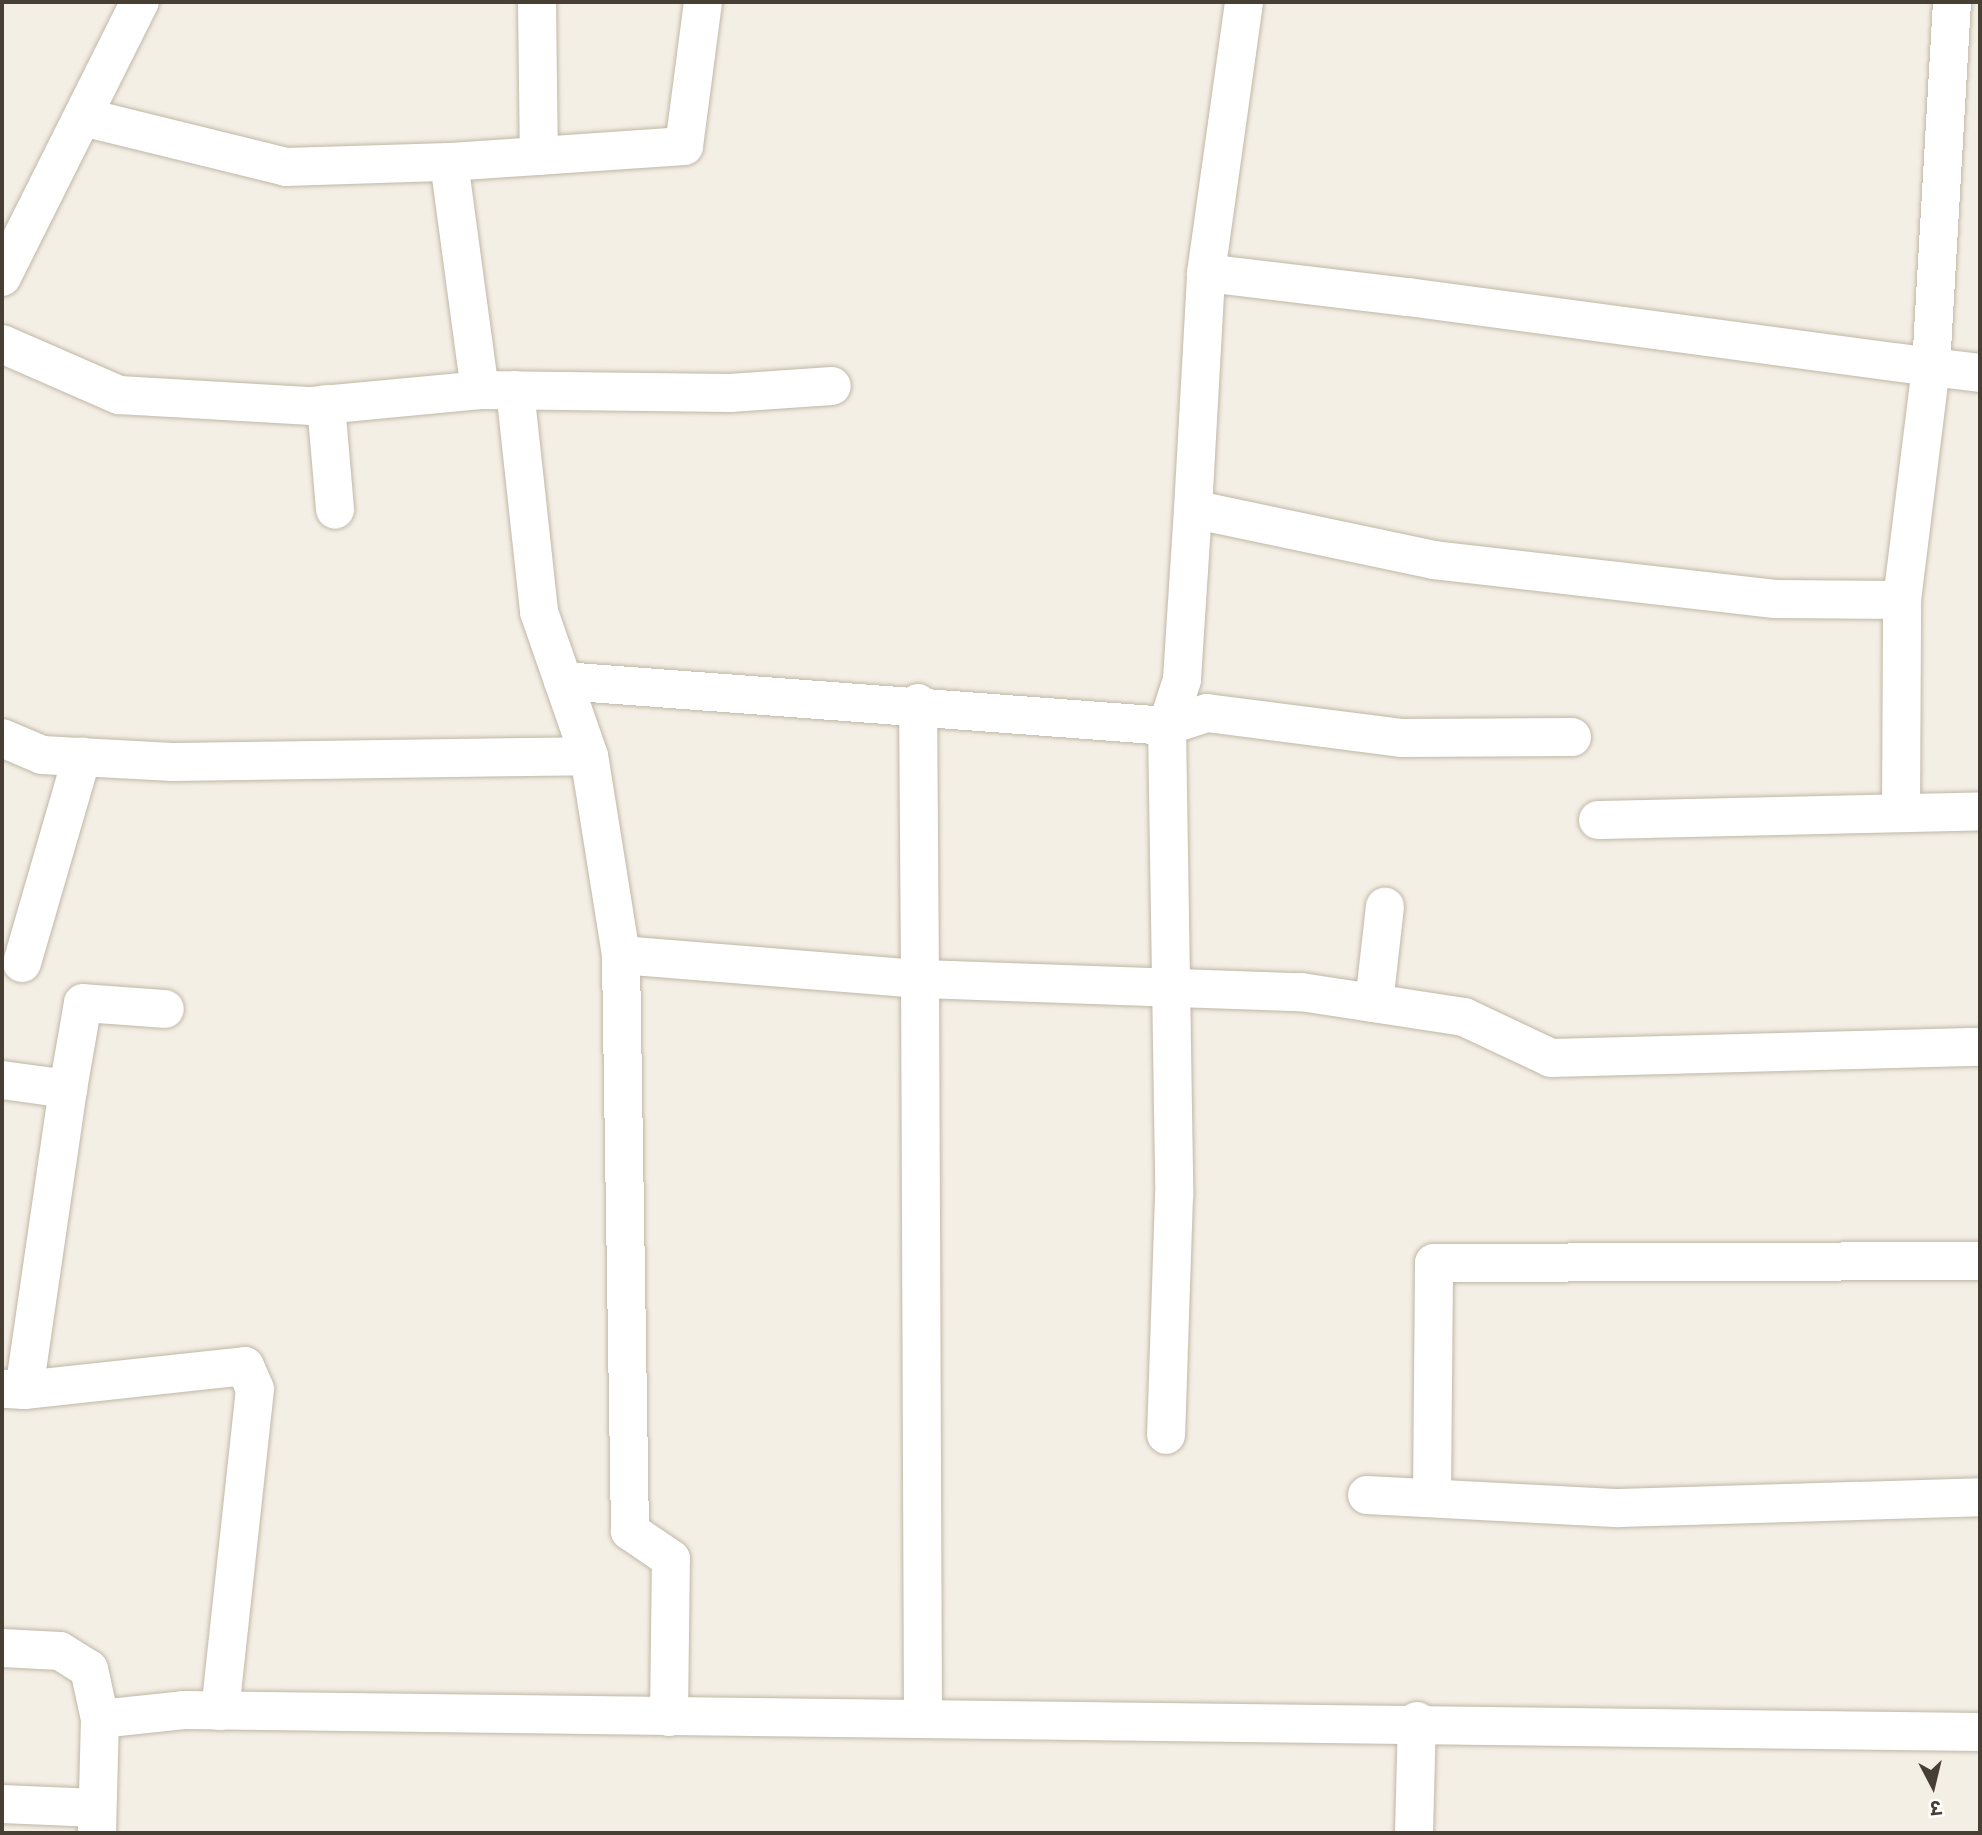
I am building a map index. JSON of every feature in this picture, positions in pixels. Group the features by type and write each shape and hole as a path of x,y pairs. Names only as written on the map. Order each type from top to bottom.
{"street":[{"path":"2,277 140,2"},
{"path":"537,2 539,156"},
{"path":"83,117 286,167 449,162 684,146 703,2"},
{"path":"1166,1435 1174,1196 1167,726 1182,680 1206,273 1244,2"},
{"path":"1901,813 1902,600 1931,367 1952,2"},
{"path":"449,162 498,390 539,612 589,756 621,955 630,1531 671,1559 669,1717"},
{"path":"1206,273 1980,373"},
{"path":"2,344 119,395 326,404 498,390 730,393 832,386"},
{"path":"326,404 335,510"},
{"path":"1193,509 1434,560 1775,599 1902,600"},
{"path":"563,681 918,703 1167,726 1208,713 1402,738 1572,737"},
{"path":"918,703 923,1719"},
{"path":"2,738 42,755 173,762 589,756"},
{"path":"22,963 82,757"},
{"path":"1598,820 1980,811"},
{"path":"1374,1003 1385,907"},
{"path":"621,955 920,979 1301,992 1464,1017 1551,1058 1980,1047"},
{"path":"165,1009 83,1003 13,1390 244,1366 255,1389 220,1711"},
{"path":"2,1080 68,1089"},
{"path":"1432,1497 1434,1263 1980,1261"},
{"path":"1367,1495 1619,1508 1980,1497"},
{"path":"2,1648 60,1651 89,1669 100,1718 97,1821 2,1804"},
{"path":"100,1718 220,1711 669,1717 1417,1721 1980,1732"},
{"path":"1413,1833 1417,1721"}]}
